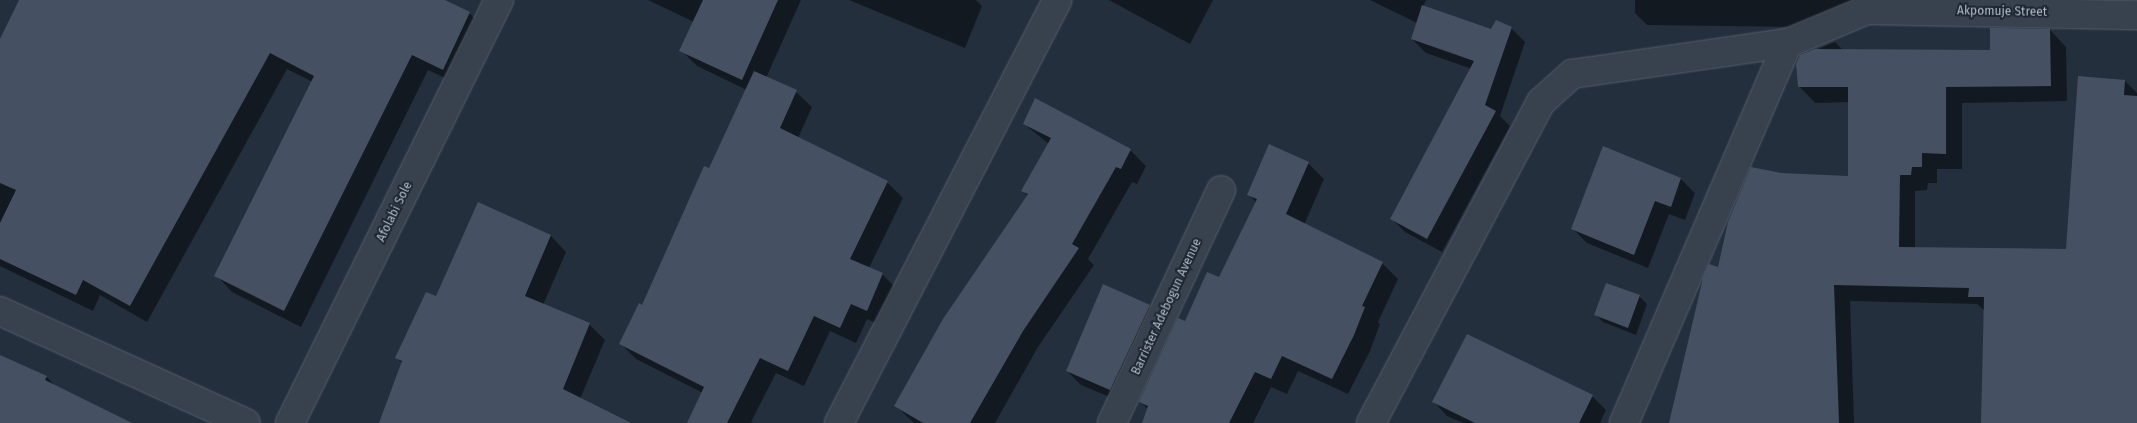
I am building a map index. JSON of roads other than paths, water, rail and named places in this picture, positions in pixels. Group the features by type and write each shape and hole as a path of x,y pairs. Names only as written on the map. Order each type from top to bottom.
{"street":[{"name":"Afolabi Sole","path":"290,423 499,0"},
{"path":"839,423 1057,0"},
{"path":"1371,423 1541,102 1572,74 1788,43 1869,5"},
{"name":"Akpomuje Street","path":"1869,5 2137,15"},
{"path":"1624,423 1788,43"},
{"name":"Barrister Adebogun Avenue","path":"1112,423 1221,190"},
{"path":"0,311 246,423"}]}
